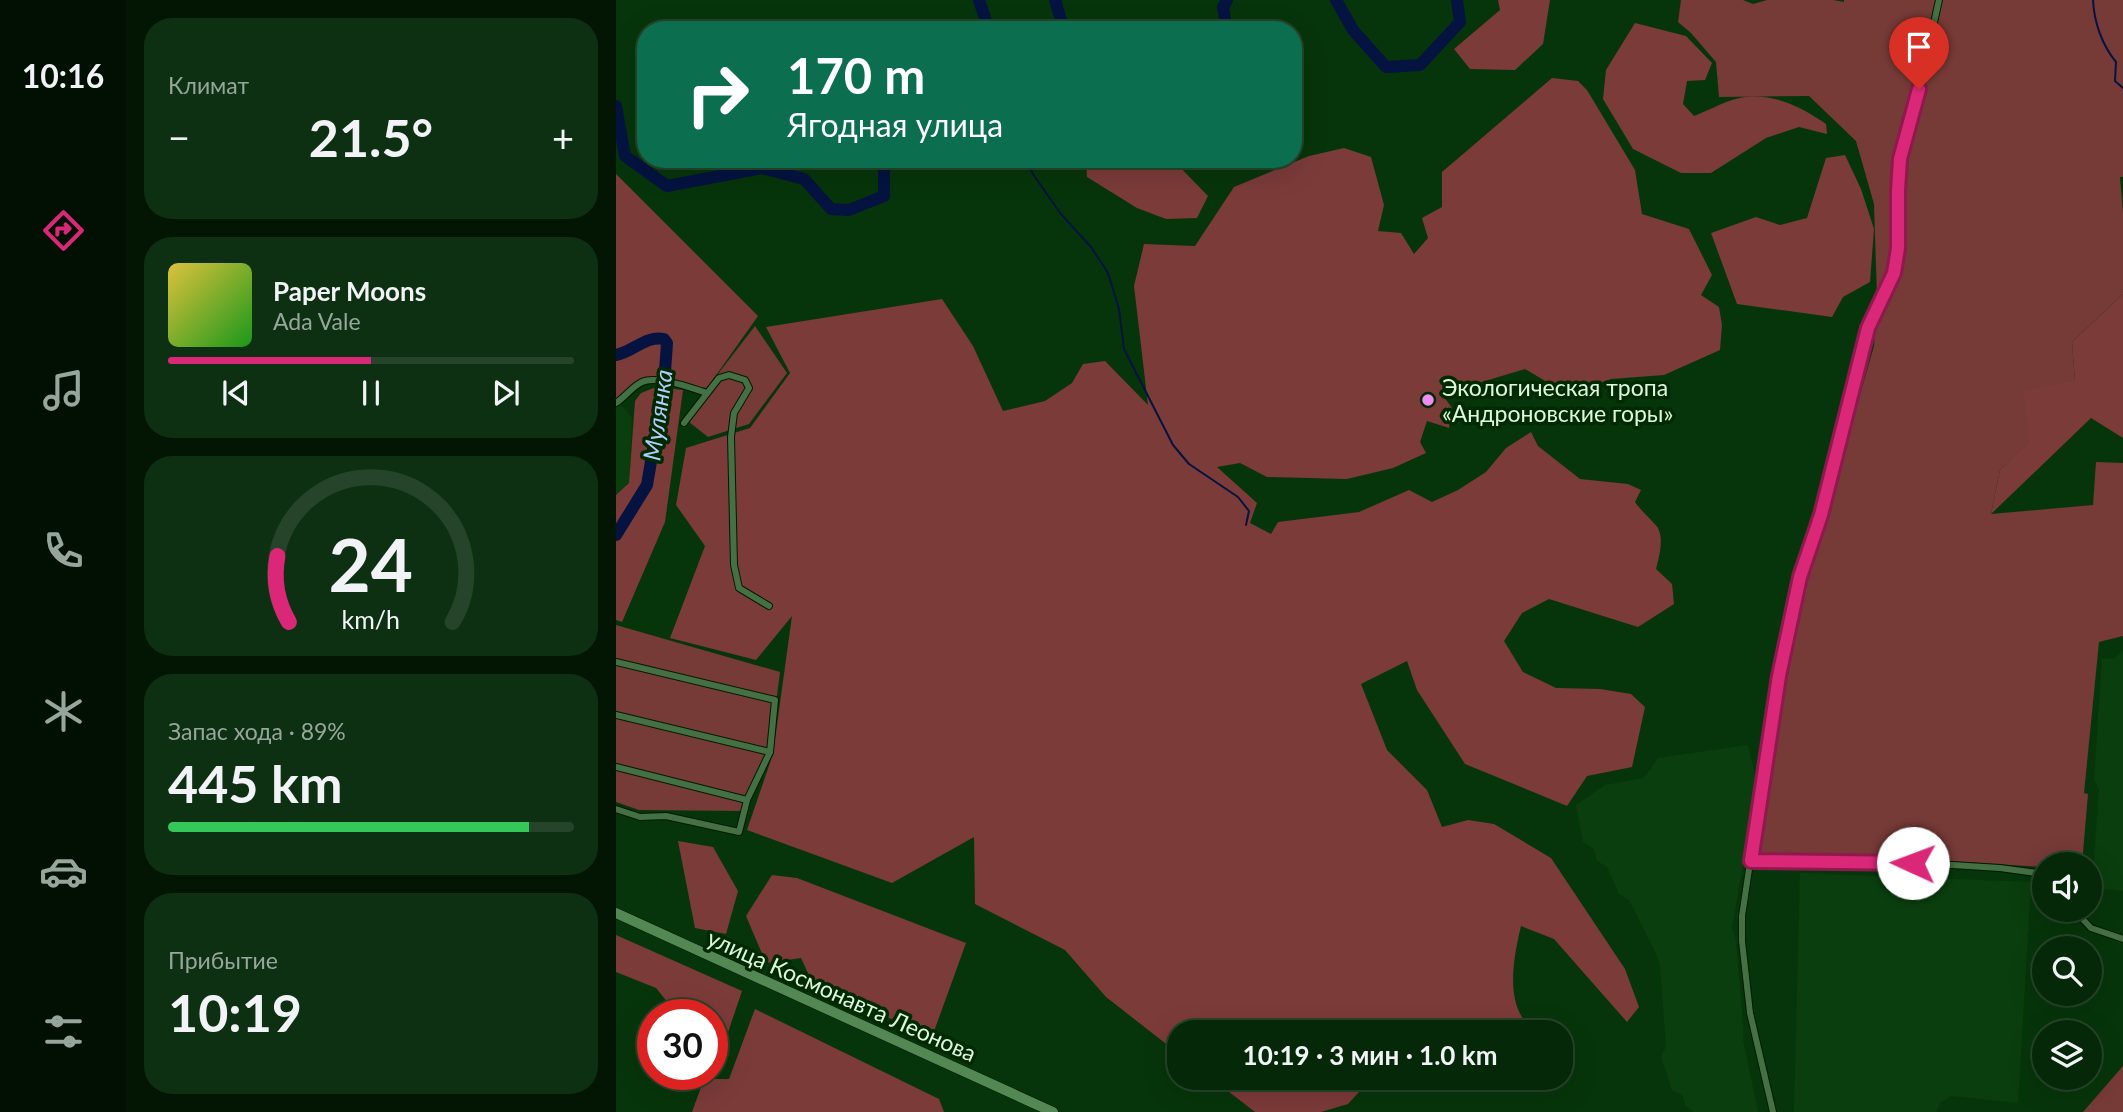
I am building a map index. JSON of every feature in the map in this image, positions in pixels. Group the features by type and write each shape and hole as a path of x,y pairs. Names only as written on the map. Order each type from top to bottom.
{"main road":[{"name":"улица Космонавта Леонова","path":"616,913 1052,1112"}],"street":[{"path":"1773,1112 1750,1013 1742,916 1779,676 1797,589 1821,515 1868,328 1894,273 1898,248 1900,159 1916,104 1939,0"},
{"path":"684,423 719,378 729,375 745,380 749,387 734,413 732,437 733,565 739,588 769,606"},
{"path":"616,403 638,383 654,380 707,393"},
{"path":"616,662 775,700 770,752 747,800 739,832 666,816 640,817 616,809"},
{"path":"616,715 770,752"},
{"path":"616,767 747,800"},
{"path":"1751,861 1936,864 2032,872"},
{"path":"2085,922 2091,928 2123,939"}],"shaded area":[{"path":"1498,0 1550,0 1543,44 1515,70 1470,69 1454,49 1500,10"},
{"path":"1681,0 1743,0 1753,4 1767,0 2123,0 2123,177 2120,177 2123,294 2072,342 2075,381 2029,444 2000,470 1991,514 2093,505 2096,462 2123,463 2123,636 2099,642 2084,793 2088,794 2083,852 2032,852 2032,866 1868,856 1764,856 1755,850 1793,630 1874,346 1877,297 1874,204 1856,141 1809,96 1719,97 1716,62 1678,22"},
{"path":"1635,23 1686,36 1712,63 1705,80 1687,81 1683,104 1694,116 1739,98 1768,98 1798,107 1817,118 1826,124 1827,134 1799,127 1766,138 1711,173 1681,173 1633,149 1603,99 1606,70"},
{"path":"1552,78 1578,81 1587,90 1635,170 1642,214 1689,229 1712,275 1701,295 1719,307 1722,325 1720,350 1664,375 1611,379 1569,395 1525,369 1442,394 1452,408 1449,428 1427,421 1420,442 1426,453 1393,468 1347,479 1267,477 1240,463 1217,467 1257,503 1250,523 1271,534 1278,522 1359,512 1409,490 1432,502 1458,490 1486,472 1506,448 1531,432 1538,446 1580,479 1628,484 1641,490 1635,502 1660,533 1660,554 1656,569 1672,584 1674,604 1638,627 1549,599 1522,613 1504,641 1523,672 1556,688 1600,689 1631,694 1645,707 1632,767 1587,776 1567,806 1465,764 1417,690 1407,661 1361,684 1387,750 1427,790 1442,827 1468,820 1494,824 1551,858 1625,969 1639,1007 1627,1022 1554,939 1521,926 1513,983 1519,1011 1525,1020 1167,1020 1167,1045 1106,997 1065,950 975,904 974,837 892,883 747,830 773,754 792,616 756,660 670,638 705,546 676,505 686,448 750,428 790,373 766,327 942,299 973,346 1003,411 1045,401 1072,383 1083,364 1105,361 1148,405 1134,286 1144,244 1195,246 1234,187 1280,168 1302,168 1302,159 1344,148 1371,157 1384,205 1378,231 1401,233 1414,254 1428,238 1422,218 1442,207 1442,172"},
{"path":"1845,155 1861,189 1874,229 1870,282 1843,297 1832,317 1737,304 1711,233 1756,217 1780,225 1807,218 1826,158"},
{"path":"1086,168 1181,168 1208,196 1197,218 1166,219 1137,208 1087,177"},
{"path":"616,174 758,316 707,388 657,380 648,381 620,400 616,398"},
{"path":"2123,294 2123,438 2091,418 1991,514 2000,470 2029,443 2023,391 2075,381 2072,342"},
{"path":"755,326 787,373 749,424 708,437 684,418"},
{"path":"656,387 683,390 665,522 622,622 616,620 616,495 629,483 635,401 641,393"},
{"path":"616,398 632,418 629,483 616,495"},
{"path":"616,625 780,672 772,735 744,811 639,810 616,802"},
{"path":"2123,650 2123,891 2102,889 2102,852 2095,852 2099,789 2094,780 2102,658 2114,659"},
{"path":"1748,745 1757,784 1732,928 1736,941 1743,1040 1758,1112 1694,1112 1686,1106 1682,1095 1672,1090 1661,1057 1666,1047 1660,966 1656,953 1629,900 1619,894 1607,867 1597,861 1594,849 1583,842 1576,805 1605,785 1644,778 1658,758"},
{"path":"678,841 713,847 738,891 726,934 695,928"},
{"path":"1800,873 2031,882 2018,1103 1951,1096 1940,1103 1936,1112 1794,1112"},
{"path":"772,875 797,878 966,943 932,1037 813,984 801,958 766,963 746,916"},
{"path":"616,935 742,991 728,1032 728,999 665,999 656,988 616,972"},
{"path":"755,1009 939,1099 944,1112 692,1112 700,1090 728,1090 729,1079"},
{"path":"2123,1066 2123,1112 2083,1112"},
{"path":"1227,1090 1361,1090 1348,1104 1321,1112 1255,1112"}],"waterway":[{"name":"Мулянка","path":"979,0 986,21"},
{"name":"Мулянка","path":"1055,0 1061,21"},
{"name":"Мулянка","path":"1225,21 1223,7 1227,0"},
{"name":"Мулянка","path":"1336,0 1353,30 1386,67 1420,65 1460,22 1457,0"},
{"path":"2093,0 2100,33 2116,62 2115,81 2123,88"},
{"name":"Мулянка","path":"616,106 625,156 637,165"},
{"name":"Мулянка","path":"642,168 667,186 762,168"},
{"name":"Мулянка","path":"762,168 804,179 831,209 849,210 884,196 884,168"},
{"path":"1030,168 1060,213 1091,247 1108,273 1119,309 1124,349 1173,445 1189,464 1238,497 1249,511 1246,525"},
{"name":"Мулянка","path":"616,355 651,339 664,339 667,343 664,385 647,485 616,535"}],"place":[{"name":"Экологическая тропа «Андроновские горы»","path":"1428,400"}],"route":[{"path":"1913,863 1751,861 1788,625 1800,577 1821,515 1868,328 1894,273 1898,248 1900,159 1919,89"}]}
